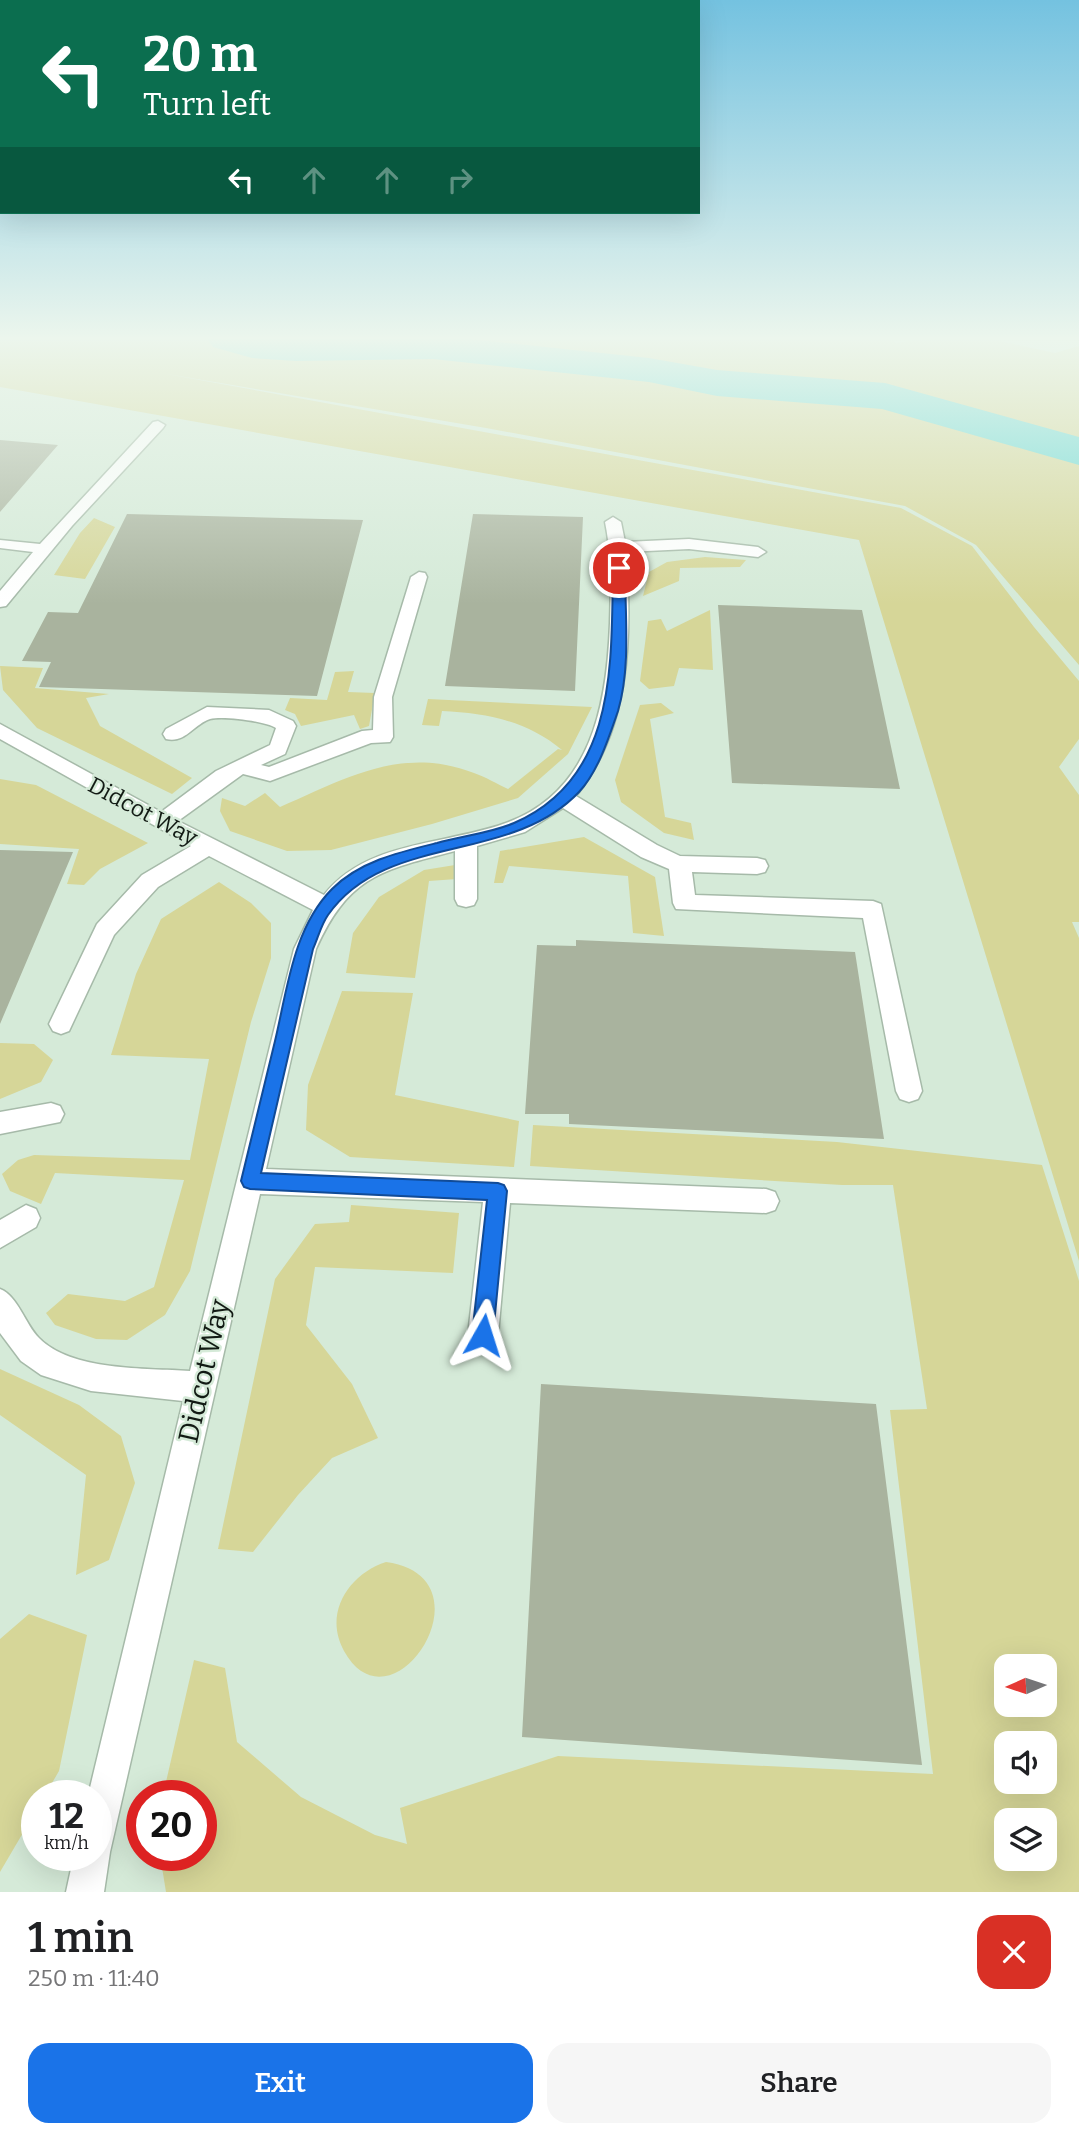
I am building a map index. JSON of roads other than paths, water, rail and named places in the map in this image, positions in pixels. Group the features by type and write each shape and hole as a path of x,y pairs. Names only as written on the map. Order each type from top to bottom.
{"lane":[{"path":"0,602 44,549 156,427"},
{"name":"Didcot Way","path":"110,1780 200,1387 305,949 320,914 360,874 396,859 517,827 550,810 576,787 590,762 611,709 617,677 620,548 613,522"},
{"path":"620,548 653,542 709,545 758,552"},
{"path":"4,544 44,549"},
{"path":"240,766 270,774 369,736 383,737 383,697 419,577"},
{"path":"163,822 223,776 278,749 286,726 269,716 208,713 173,734"},
{"name":"Didcot Way","path":"0,730 163,822 327,906"},
{"path":"562,799 649,851 678,864 757,866"},
{"path":"466,842 466,899"},
{"path":"61,1024 105,930 150,881 208,846"},
{"path":"678,864 683,879 684,903 873,910 909,1091"},
{"path":"0,1123 51,1114"},
{"path":"250,1181 766,1201"},
{"path":"483,1335 498,1191"},
{"path":"0,1236 26,1218"},
{"path":"2,1311 11,1326 38,1357 74,1373 200,1387"},
{"path":"85,1892 90,1871"}],"waterway":[{"path":"995,427 1079,451"}]}
